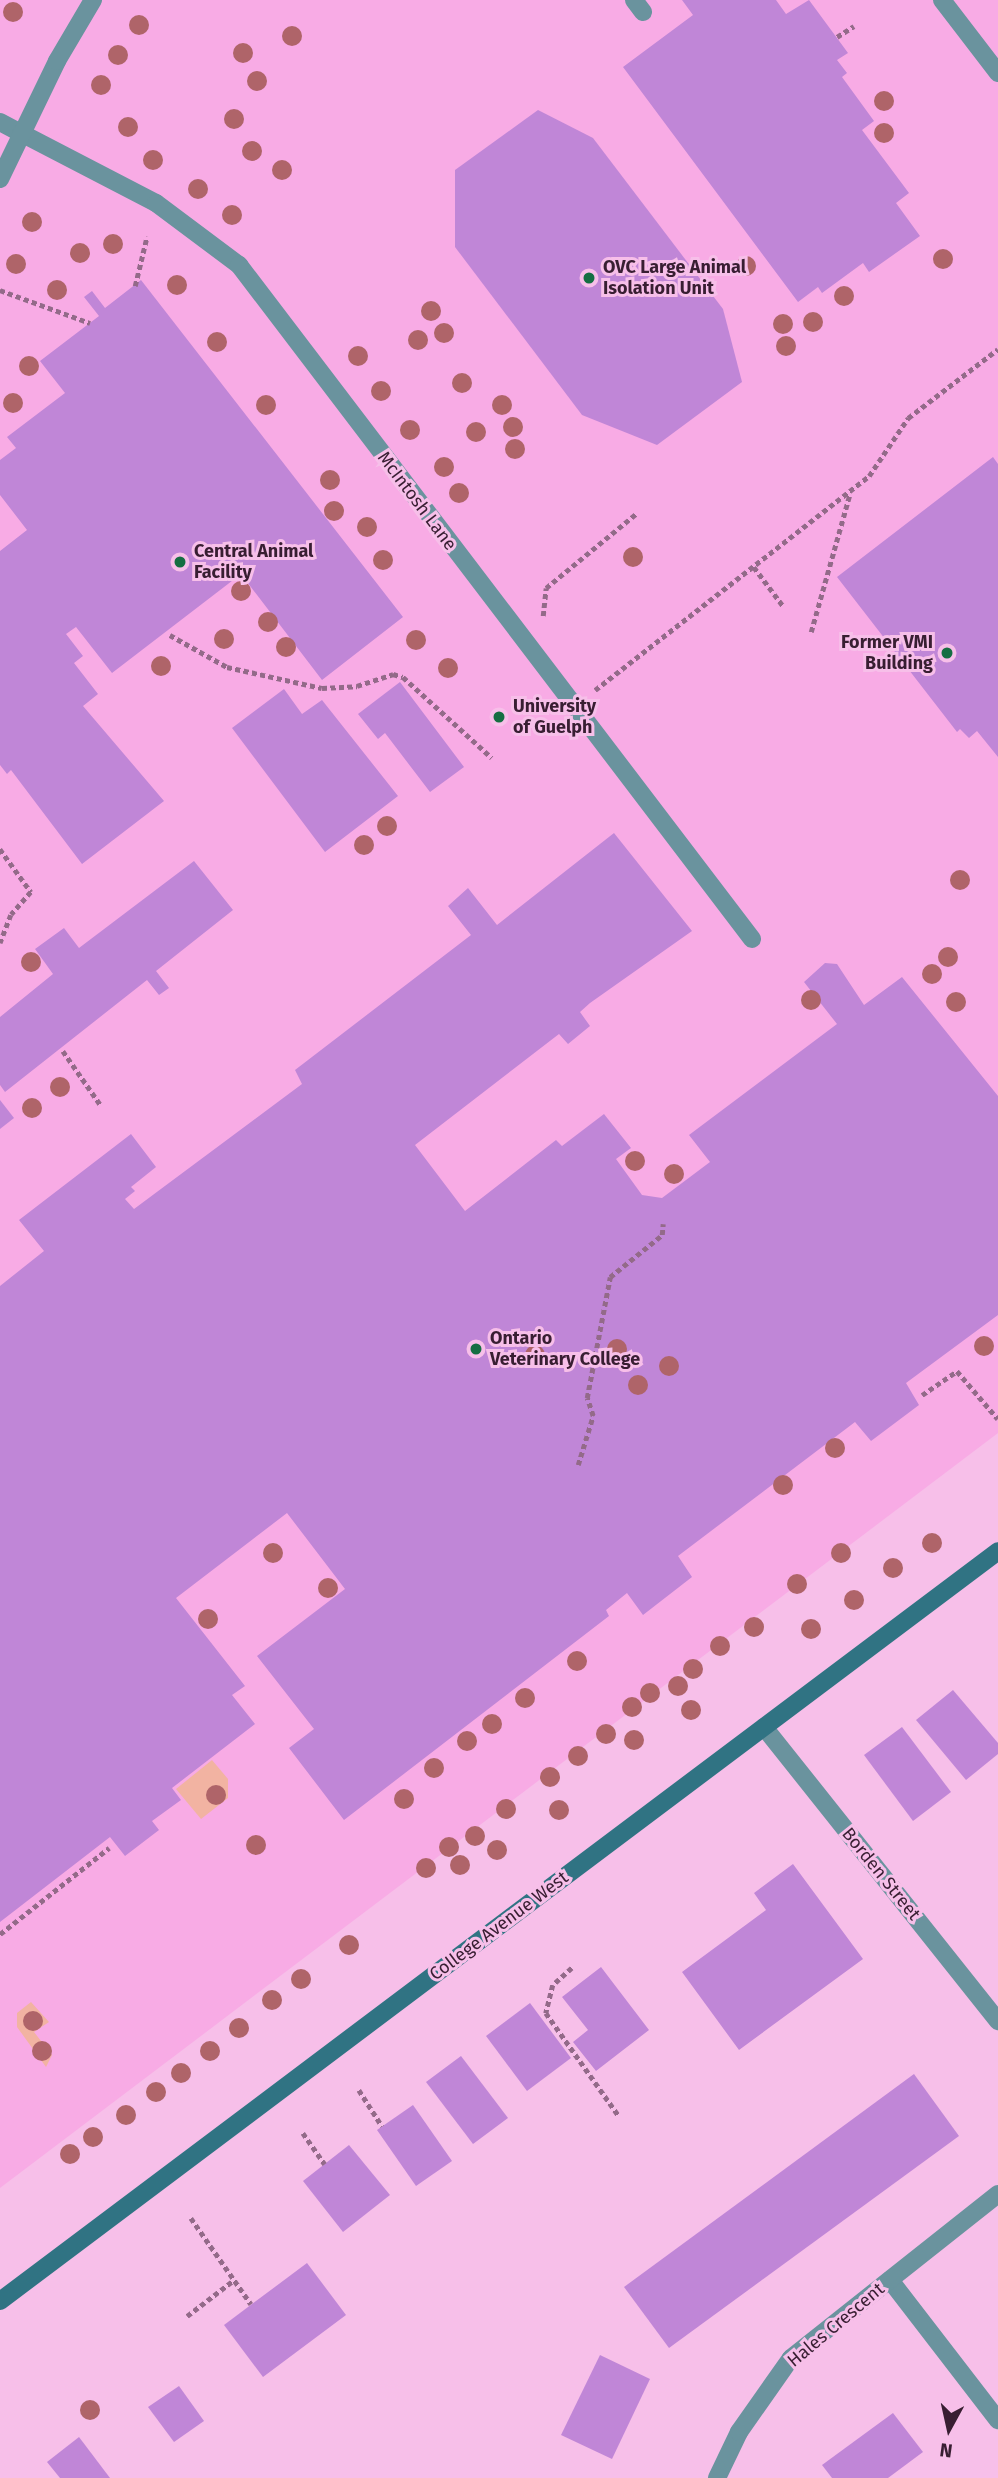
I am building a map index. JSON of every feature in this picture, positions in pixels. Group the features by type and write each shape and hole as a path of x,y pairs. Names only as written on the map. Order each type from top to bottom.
{"main road":[{"name":"College Avenue West","path":"0,2301 998,1551"}],"street":[{"path":"0,179 21,133 93,0"},
{"path":"942,0 998,73"},
{"name":"McIntosh Lane","path":"0,122 156,203 239,265 752,939"},
{"name":"Borden Street","path":"764,1727 998,2021"},
{"name":"Hales Crescent","path":"717,2478 739,2432 791,2358 998,2194"},
{"path":"890,2280 998,2420"}],"path":[{"path":"837,37 853,26"},
{"path":"135,286 147,236"},
{"path":"0,290 90,323"},
{"path":"585,680 594,691 870,477 908,418 998,349"},
{"path":"811,632 850,492"},
{"path":"547,625 542,613 546,588 637,513"},
{"path":"754,567 784,607"},
{"path":"170,635 227,667 322,688 357,686 393,674 403,677 492,758"},
{"path":"0,849 31,892 11,915 0,943"},
{"path":"63,1051 100,1104"},
{"path":"578,1465 593,1416 587,1398 610,1277 662,1235 663,1224"},
{"path":"922,1395 957,1371 998,1419"},
{"path":"0,1934 109,1848"},
{"path":"572,1968 553,1985 546,2013 620,2116"},
{"path":"359,2090 382,2126"},
{"path":"303,2133 325,2164"},
{"path":"191,2218 251,2304"},
{"path":"187,2316 234,2280"}],"shaded area":[{"name":"University of Guelph","path":"0,0 998,0 998,1433 0,2188"},
{"path":"212,1760 228,1779 228,1798 201,1819 176,1789"},
{"path":"31,2002 49,2022 34,2032 52,2055 46,2067 17,2027 17,2013"}],"building":[{"path":"682,0 776,0 786,14 809,0 848,53 837,60 847,73 842,77 874,121 862,130 909,193 896,203 920,236 869,272 863,263 822,293 818,287 798,302 623,67 693,15"},
{"name":"OVC Large Animal Isolation Unit","path":"538,110 593,138 723,309 742,382 657,445 582,415 455,247 455,170"},
{"name":"Central Animal Facility","path":"141,280 403,617 322,680 241,574 112,673 76,627 66,634 83,656 74,663 98,694 83,706 164,801 82,864 11,770 7,774 0,765 0,551 27,530 0,495 0,460 16,448 7,437 65,393 40,361 99,316 84,297 92,291 105,308"},
{"name":"Former VMI Building","path":"993,457 998,464 998,757 977,731 969,738 960,729 957,732 837,577"},
{"path":"400,682 464,767 430,792 385,733 378,739 358,714"},
{"path":"284,689 302,714 322,700 398,796 325,852 232,728"},
{"name":"Ontario Veterinary College","path":"614,833 692,931 580,1012 590,1026 568,1044 559,1034 415,1145 465,1211 556,1140 562,1146 604,1114 631,1148 616,1159 642,1195 662,1198 710,1162 689,1135 837,1024 804,982 825,963 837,964 864,1005 902,977 998,1096 998,1315 906,1383 919,1405 871,1441 855,1422 678,1556 692,1577 643,1615 627,1593 606,1610 609,1616 344,1820 289,1748 314,1729 257,1656 345,1589 287,1513 176,1598 245,1686 232,1695 255,1724 172,1788 181,1800 152,1821 159,1830 125,1856 110,1837 0,1922 0,1286 44,1251 19,1220 131,1134 156,1167 131,1187 135,1191 125,1199 134,1209 302,1084 295,1070 471,935 448,906 468,888 497,925"},
{"path":"194,861 233,910 156,971 169,988 159,995 147,980 5,1092 0,1085 0,1017 53,974 35,949 64,928 79,948"},
{"path":"0,1100 14,1118 0,1129"},
{"path":"953,1690 998,1743 998,1754 966,1780 916,1720"},
{"path":"902,1727 951,1792 913,1821 864,1755"},
{"path":"793,1864 863,1959 739,2050 682,1972 766,1910 754,1893"},
{"path":"601,1967 649,2030 596,2071 573,2042 588,2030 562,1997"},
{"path":"530,2003 571,2058 527,2091 486,2036"},
{"path":"461,2056 508,2118 473,2144 426,2082"},
{"path":"914,2074 959,2136 669,2348 624,2287"},
{"path":"413,2105 452,2161 416,2186 377,2130"},
{"path":"349,2145 390,2195 343,2232 303,2181"},
{"path":"307,2263 346,2315 263,2377 224,2325"},
{"path":"600,2355 650,2379 612,2459 561,2435"},
{"path":"179,2386 204,2421 174,2442 148,2407"},
{"path":"893,2413 923,2452 888,2478 832,2478 822,2465"},
{"path":"79,2437 110,2478 60,2478 47,2462"}],"place":[{"name":"OVC Large Animal Isolation Unit","path":"589,278"},
{"name":"Central Animal Facility","path":"180,562"},
{"name":"Former VMI Building","path":"947,653"},
{"name":"University of Guelph","path":"499,717"},
{"name":"Ontario Veterinary College","path":"476,1349"}]}
